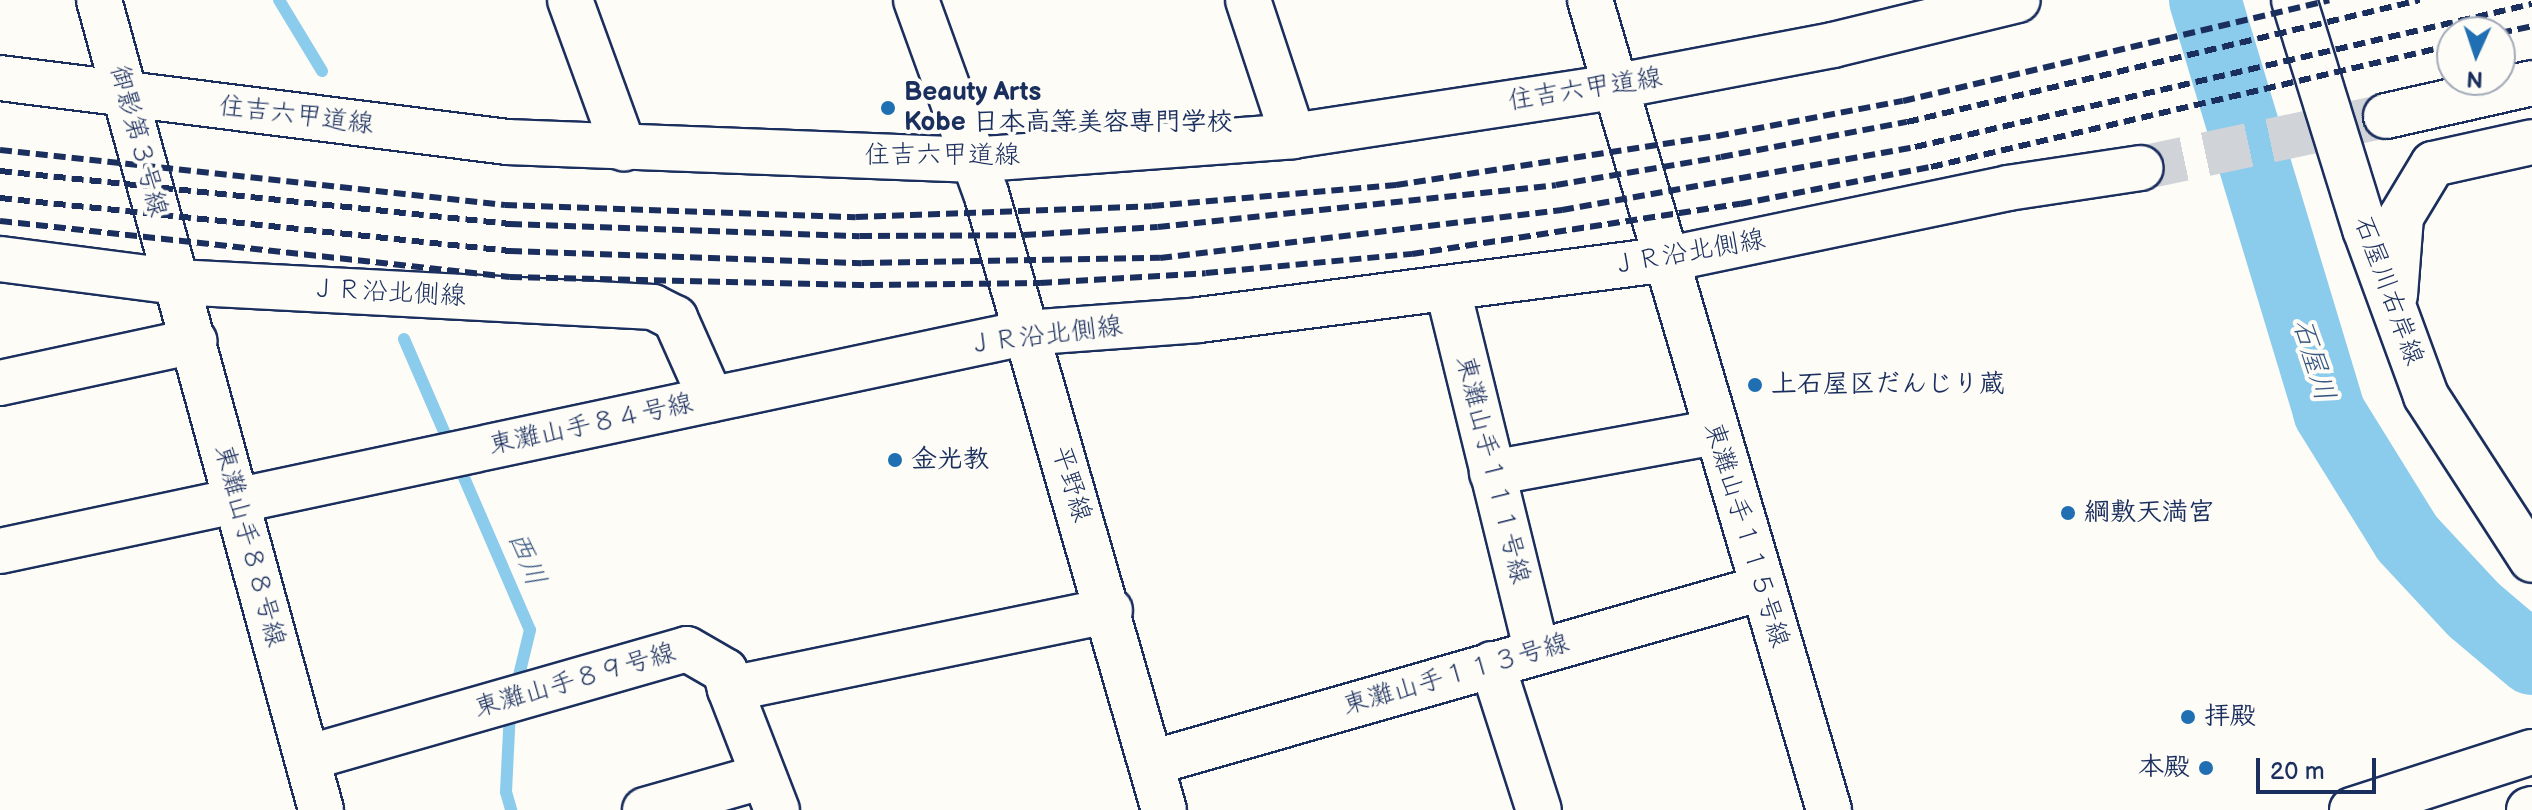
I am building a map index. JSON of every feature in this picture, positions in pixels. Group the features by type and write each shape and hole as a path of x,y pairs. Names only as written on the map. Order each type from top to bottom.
{"street":[{"name":"御影第３号線","path":"99,0 176,282"},
{"path":"570,0 624,148"},
{"name":"平野線","path":"916,0 970,160 986,193 1024,333 1110,610 1164,810"},
{"path":"1248,0 1293,136"},
{"name":"東灘山手１１５号線","path":"1590,0 1618,86 1664,260 1829,810"},
{"name":"住吉六甲道線","path":"0,78 507,142 970,160 1293,136 1618,86 1833,45 2018,0"},
{"name":"石屋川右岸線","path":"2294,0 2394,308 2426,396 2532,560"},
{"path":"2386,116 2532,83"},
{"path":"2394,308 2401,217 2433,164 2532,142"},
{"name":"ＪＲ沿北側線","path":"0,259 176,282 653,307 675,318 711,399 1024,333 1199,320 1664,260 2008,188 2141,168"},
{"name":"東灘山手８８号線","path":"176,282 195,341 321,810"},
{"name":"東灘山手１１１号線","path":"1448,290 1537,651"},
{"path":"0,383 195,341"},
{"name":"東灘山手８４号線","path":"0,551 711,399"},
{"path":"1492,473 1715,432"},
{"name":"東灘山手１１３号線","path":"1151,763 1762,588"},
{"path":"730,689 1110,610"},
{"name":"東灘山手８９号線","path":"307,758 687,649 725,671 769,794"},
{"path":"1492,664 1539,810"},
{"path":"2352,810 2532,752"},
{"path":"645,810 769,794"}],"waterway":[{"name":"西川","path":"279,0 322,71"},
{"name":"石屋川","path":"2205,0 2329,412 2407,538 2474,610 2532,659"},
{"name":"西川","path":"404,339 530,630 516,688"},
{"name":"西川","path":"510,710 506,792 511,810"}],"tunnel":[{"path":"2141,168 2386,116"}],"railway":[{"path":"0,150 505,205 856,217 1152,206 1396,185 1717,136 1903,101 2329,0"},
{"path":"0,171 510,224 860,236 1024,235 1158,227 1556,185 1721,157 1907,122 2420,0"},
{"path":"0,198 510,251 862,263 1160,258 1562,210 1915,147 2532,4"},
{"path":"2516,30 2532,26"},
{"path":"0,221 510,277 871,285 1040,283 1206,273 1412,254 1740,204 1931,167 2436,49"}],"place":[{"name":"Beauty Arts Kobe 日本高等美容専門学校","path":"888,108"},
{"name":"上石屋区だんじり蔵","path":"1755,385"},
{"name":"金光教","path":"895,460"},
{"name":"綱敷天満宮","path":"2068,513"},
{"name":"拝殿","path":"2188,717"},
{"name":"本殿","path":"2206,768"}]}
